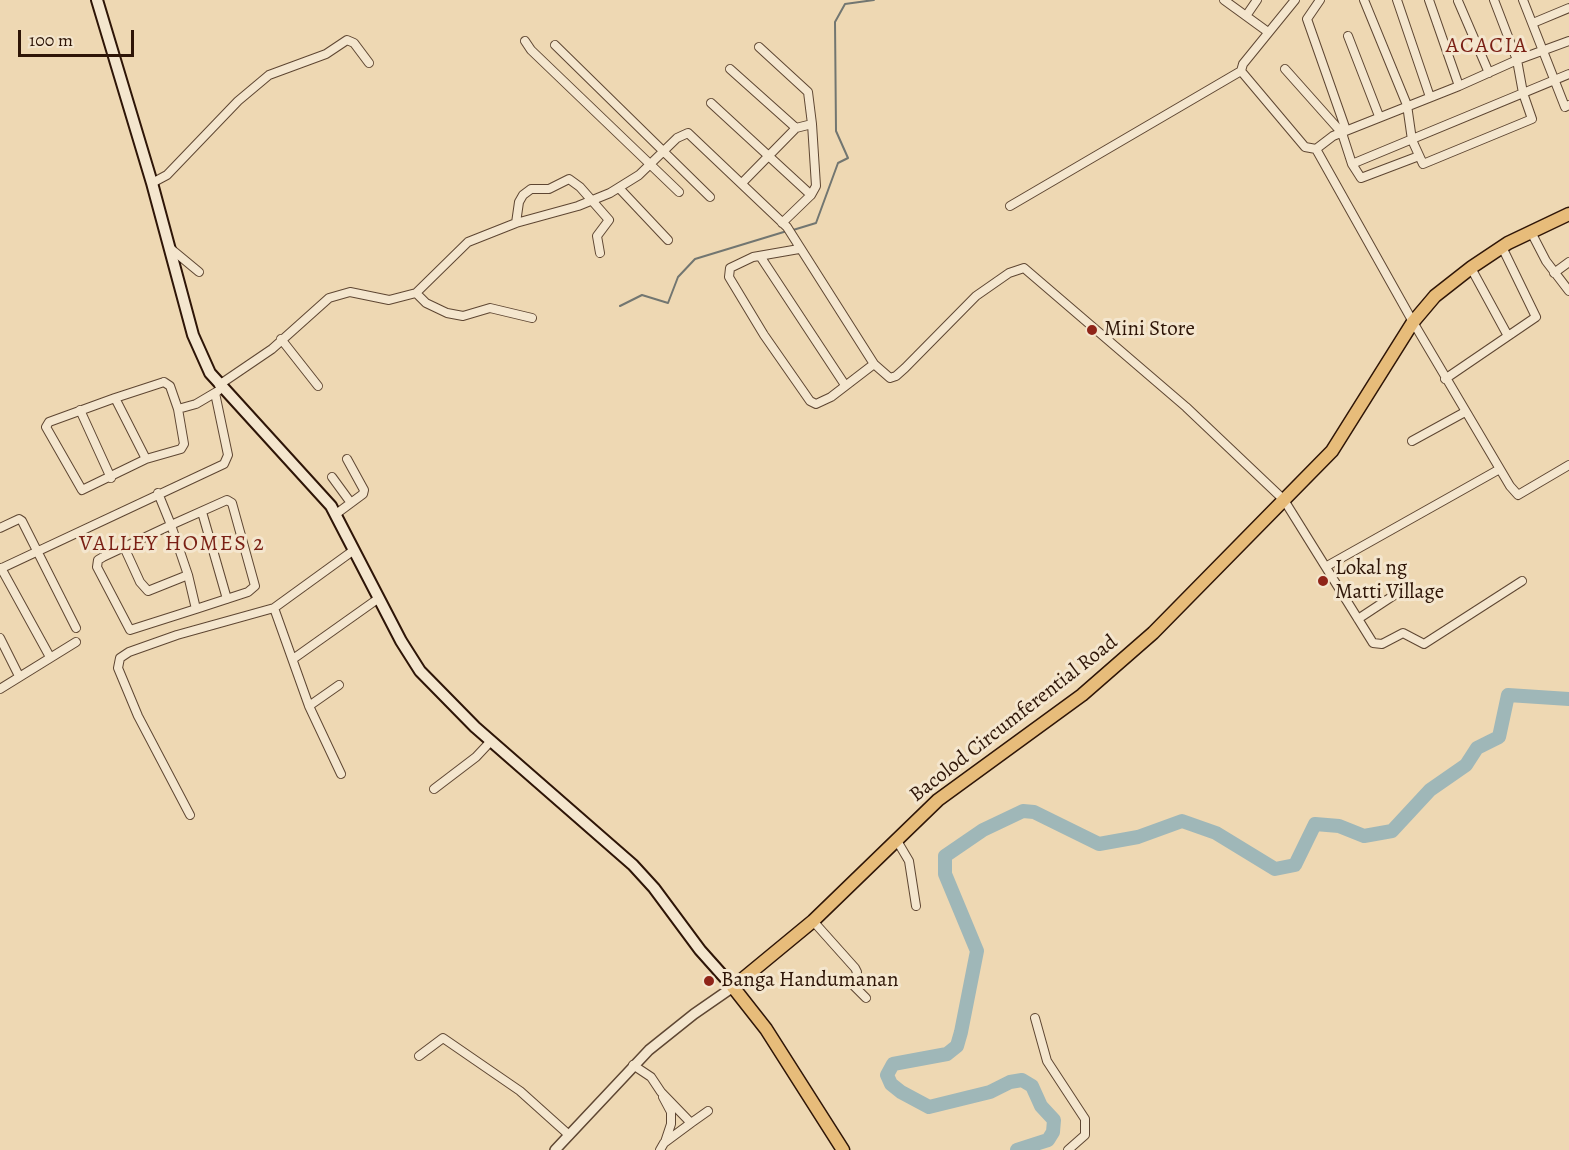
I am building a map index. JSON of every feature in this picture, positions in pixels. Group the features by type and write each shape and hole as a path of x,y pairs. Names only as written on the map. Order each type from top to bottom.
{"main road":[{"path":"97,0 152,183 198,349 218,389 318,489 336,514 410,656 424,675 491,741 633,865 766,1029 843,1150"},
{"name":"Bacolod Circumferential Road","path":"734,987 813,921 938,800 1082,695 1128,657 1332,451 1413,322 1435,297 1502,247 1569,214"}],"street":[{"path":"1224,0 1268,32"},
{"path":"1246,16 1257,0"},
{"path":"1010,206 1241,71 1243,64 1295,0"},
{"path":"1320,0 1308,14 1307,19 1337,102 1352,164 1359,176 1363,177 1419,156"},
{"path":"1364,0 1407,105 1412,140 1425,164 1531,121 1517,60 1494,0"},
{"path":"1397,0 1430,97"},
{"path":"1429,0 1459,86"},
{"path":"1523,0 1565,107 1569,105"},
{"path":"1458,1 1489,73"},
{"path":"1533,23 1569,8"},
{"path":"1348,36 1379,116"},
{"path":"152,183 167,175 238,101 270,75 326,54 347,40 354,43 369,63"},
{"path":"525,40 531,50 679,192"},
{"path":"1316,149 1323,141 1379,116 1459,86 1517,60 1569,42"},
{"path":"555,45 710,197"},
{"path":"759,47 807,92 812,124 816,186 811,195 784,225"},
{"path":"730,69 796,128"},
{"path":"1285,69 1344,131"},
{"path":"1241,71 1305,147 1316,149"},
{"path":"1352,164 1569,74"},
{"path":"1322,108 1337,102"},
{"path":"711,103 767,157 811,195"},
{"path":"742,183 796,128 812,124"},
{"path":"178,409 196,404 218,389 272,349 319,304 339,293 350,292 389,300 416,293 468,242 516,223 592,200 619,188 650,165 684,133 691,133 793,236 799,249 874,364 886,375 896,376 976,296 1009,273 1024,268 1186,407 1284,500 1373,643 1378,644 1403,633 1424,644 1522,581"},
{"path":"1316,149 1498,470 1518,495 1569,465"},
{"path":"516,223 519,202 531,189 549,189 569,179 592,200 610,222 597,236 600,253"},
{"path":"619,188 668,240"},
{"path":"1532,232 1554,273 1569,291"},
{"path":"1446,379 1536,317 1502,247"},
{"path":"170,248 199,272"},
{"path":"799,249 760,256 730,268 729,277 764,335 810,401 823,403 874,364"},
{"path":"760,256 846,385"},
{"path":"1554,273 1569,262"},
{"path":"1471,268 1508,336"},
{"path":"416,293 426,303 447,313 463,316 490,308 532,318"},
{"path":"281,339 318,387"},
{"path":"164,382 170,386 178,409 184,444 181,449 146,459 87,490 79,487 46,427 49,422 115,398 164,382"},
{"path":"50,657 1,569 158,493 210,472 227,461 218,389"},
{"path":"115,398 146,459"},
{"path":"80,410 111,478"},
{"path":"1412,441 1465,412"},
{"path":"336,514 363,494 364,490 347,459"},
{"path":"1327,566 1498,470"},
{"path":"332,477 351,503"},
{"path":"158,493 188,575 196,609"},
{"path":"227,501 232,503 255,586 248,592 130,630 97,567 98,560 171,525 227,501"},
{"path":"202,512 227,599"},
{"path":"0,528 21,520 76,628"},
{"path":"124,547 140,582 148,591 188,575"},
{"path":"190,815 138,716 118,668 118,662 129,652 177,635 274,608 354,550"},
{"path":"1358,619 1408,586"},
{"path":"293,659 379,598"},
{"path":"274,608 309,706 341,774"},
{"path":"0,638 19,676"},
{"path":"0,688 76,642"},
{"path":"309,706 339,685"},
{"path":"434,789 476,757 491,741"},
{"path":"896,839 909,861 916,906"},
{"path":"813,921 855,968 857,972 853,985 866,998"},
{"path":"555,1150 633,1065 694,1014 734,987"},
{"path":"1035,1018 1047,1061 1085,1119 1085,1135 1068,1150"},
{"path":"419,1056 443,1038 520,1091 568,1135"},
{"path":"633,1065 651,1077 671,1112 671,1124 662,1147"},
{"path":"661,1092 692,1123"},
{"path":"662,1147 708,1111"}],"waterway":[{"path":"793,230 816,223 838,163 848,158 836,131 835,22 845,4 874,0"},
{"path":"620,306 642,295 668,303 678,277 695,259 787,231"},
{"path":"1017,1150 1048,1140 1053,1132 1054,1120 1041,1106 1032,1086 1022,1080 1010,1082 990,1092 929,1107 901,1092 891,1084 887,1075 893,1064 947,1054 957,1046 961,1032 977,951 945,874 945,856 983,830 1023,811 1034,812 1099,844 1138,837 1182,821 1216,833 1275,869 1295,865 1315,824 1339,826 1364,836 1392,831 1430,790 1466,765 1477,748 1499,737 1508,695 1569,699"}],"place":[{"name":"Mini Store","path":"1092,330"},
{"name":"Lokal ng Matti Village","path":"1323,581"},
{"name":"Banga Handumanan","path":"709,981"}],"district":[{"name":"ACACIA","path":"1487,47"},
{"name":"VALLEY HOMES 2","path":"172,545"}]}
